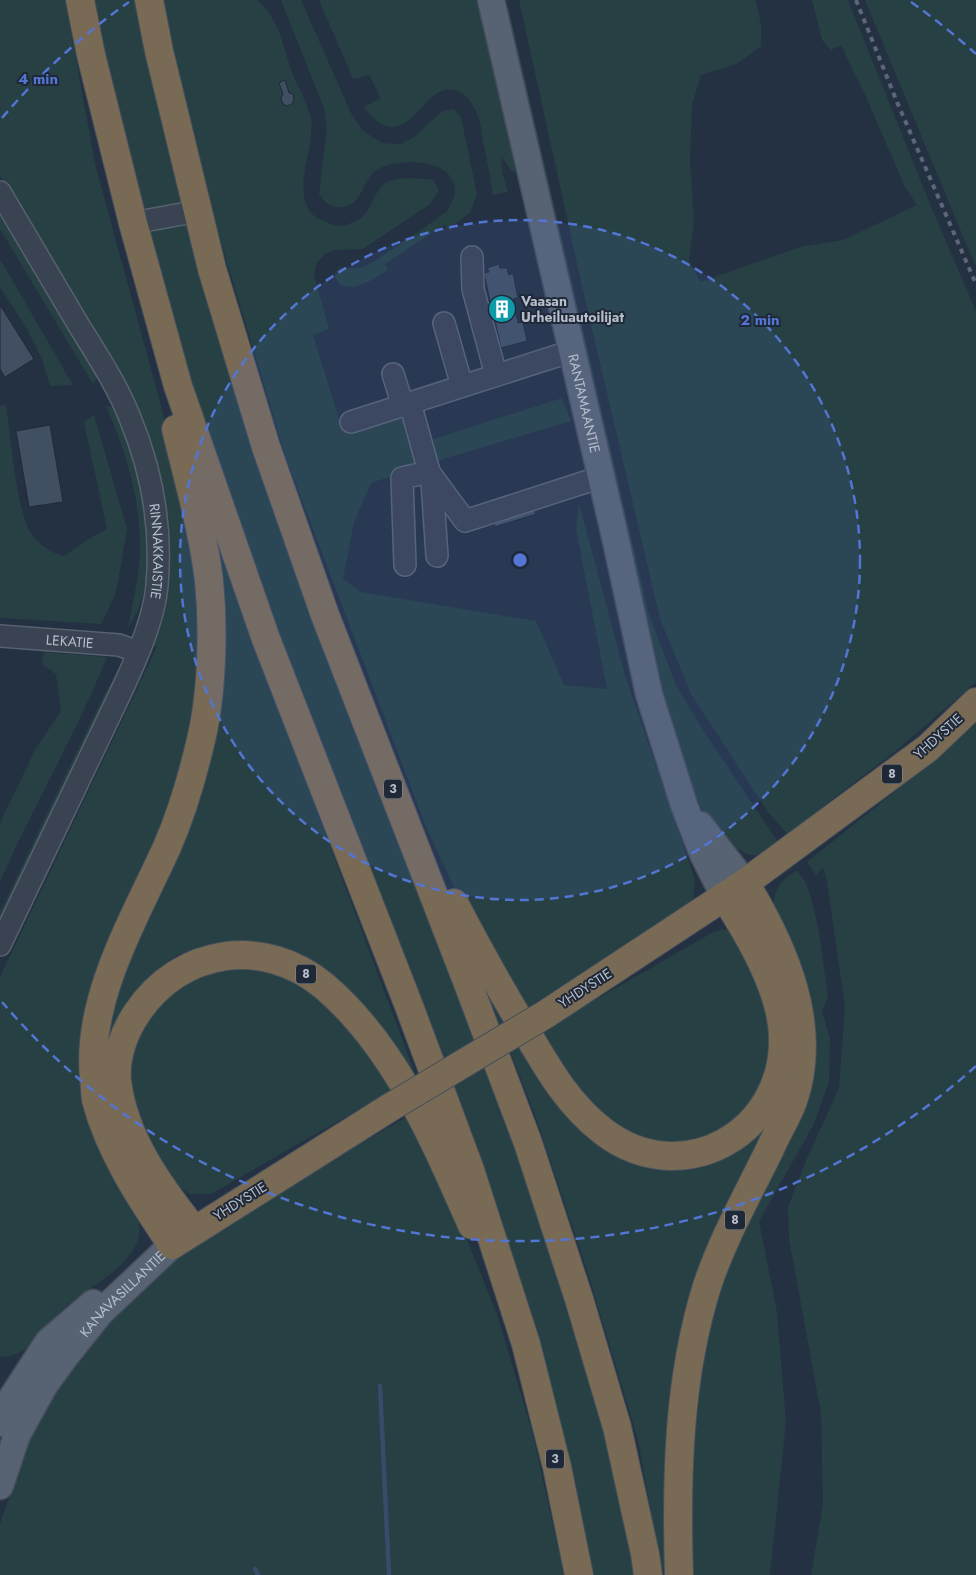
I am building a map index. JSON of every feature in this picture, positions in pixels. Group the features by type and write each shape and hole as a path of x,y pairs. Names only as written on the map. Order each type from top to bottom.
{"highway":[{"name":"3","path":"80,0 91,55 133,223 178,386 266,639 409,1006 470,1170 526,1344 557,1466 579,1575"},
{"name":"3","path":"149,0 159,51 212,268 266,447 325,615 528,1143 579,1299 616,1427 645,1554 648,1575"},
{"path":"178,386 175,424 196,513 209,580 212,634 208,691 200,743 184,797 168,844 106,986 95,1028 92,1058 96,1099 111,1141 127,1175 183,1237"},
{"name":"YHDYSTIE","path":"183,1237 389,1108 546,1014 735,890 928,748 976,702"},
{"path":"418,854 448,893 490,972 558,1084 584,1115 606,1134 626,1145 651,1155 673,1156 691,1154 712,1149 730,1140 749,1126 765,1107 775,1086 782,1062 783,1038 779,1008 761,961 745,929 735,890"},
{"name":"8","path":"679,1575 679,1469 685,1384 695,1330 707,1286 721,1248 792,1102 800,1073 803,1039 798,1001 788,970 765,915 735,890"},
{"name":"8","path":"183,1237 165,1192 144,1160 130,1131 122,1106 117,1079 119,1053 128,1026 143,1003 160,985 180,971 204,960 228,955 253,956 280,962 323,985 344,1005 371,1036 396,1072 425,1120 526,1344"}],"main road":[{"name":"RANTAMAANTIE","path":"491,0 649,694 684,805 703,854 735,890"},
{"name":"KANAVASILLANTIE","path":"0,1423 14,1400 65,1357 102,1312 183,1237"},
{"name":"KANAVASILLANTIE","path":"0,1486 17,1435 14,1400"}],"street":[{"name":"RINNAKKAISTIE","path":"0,192 104,368 130,417 140,444 156,508 158,544 157,586 152,611 138,652 0,945"},
{"path":"133,223 198,211"},
{"path":"472,257 473,289 496,375"},
{"path":"444,323 462,386"},
{"path":"350,422 572,351"},
{"path":"393,374 406,404 432,482 437,556"},
{"path":"429,472 466,521 601,477"},
{"path":"405,566 402,478 429,472"},
{"name":"LEKATIE","path":"0,636 119,645 138,652"}],"green space":[{"path":"0,0 65,0 96,168 159,398 183,497 198,578 200,696 180,774 91,1016 139,1221 139,1236 134,1249 117,1269 72,1301 29,1347 21,1352 0,1357 0,977 158,645 149,650 165,563 111,359 0,176"},
{"path":"93,0 137,0 189,225 411,865 553,1250 611,1455 635,1575 593,1575 540,1351 271,623 207,441 140,210"},
{"path":"163,0 257,0 271,16 310,113 310,144 303,186 309,210 319,219 332,225 341,226 358,220 367,212 382,186 399,179 433,180 439,190 430,204 363,249 334,250 325,254 316,264 314,275 329,329 313,335 343,432 409,412 418,444 562,398 571,421 371,483 354,522 343,579 361,592 536,621 564,685 607,689 576,529 579,503 625,675 695,880 693,902 521,1012 476,934 426,827 286,458 223,249 175,61"},
{"path":"281,0 301,0 351,113 362,130 382,143 401,144 414,137 442,111 454,109 461,117 477,194 470,213 448,229 444,225 385,264 388,270 370,281 354,287 341,286 336,279 334,274 340,267 360,268 366,266 444,214 454,197 455,187 449,175 443,169 425,163 405,162 378,169 369,177 357,199 347,206 334,207 324,201 319,194 327,128 324,108"},
{"path":"319,0 479,0 519,169 512,172 501,156 503,176 508,192 493,195 479,119 471,103 462,93 445,90 437,93 405,123 398,126 387,127 374,119 364,107 381,98 369,75 353,79"},
{"path":"519,0 756,0 761,25 761,46 737,64 701,75 692,104 690,161 694,220 689,260 700,282 800,247 843,240 917,205 905,187 841,45 831,50 822,40 812,0 848,0 932,209 976,311 976,682 898,749 787,834 768,812 691,694 660,619 581,282"},
{"path":"865,0 976,0 976,266 972,258"},
{"path":"508,6 649,614 676,685 703,730 778,842 767,850 755,855 750,855 737,848 712,825 694,792 669,724 504,13"},
{"path":"0,206 98,376 93,384 0,229"},
{"path":"0,260 73,385 50,386 42,359 26,327 0,287"},
{"path":"6,405 18,493 27,525 32,535 42,545 50,551 64,556 107,529 84,422 94,415 127,529 116,593 101,624 0,618 0,406"},
{"path":"106,406 112,407 123,429 140,485 146,517 148,549 146,579 140,606 128,627 136,589 140,532 135,495 126,458"},
{"path":"208,519 432,1119 361,1008 211,946 177,955 137,990 113,1038 102,1051 105,1017 195,797"},
{"path":"44,652 107,657 82,714 0,881 0,823 36,748 61,711 56,674 42,664"},
{"path":"120,666 114,686 0,924 0,912 99,705"},
{"path":"976,717 976,1575 811,1575 823,1503 821,1414 789,1239 788,1207 805,1163 839,1088 845,1007 823,867 816,875 807,862 913,777"},
{"path":"797,870 806,883 819,932 828,997 822,1011 830,1039 829,1081 814,1124 759,1221 777,1312 786,1422 770,1575 689,1575 687,1459 715,1282 769,1171 774,898 783,881"},
{"path":"730,929 749,949 777,1054 764,1090 710,1143 672,1147 625,1138 581,1099 534,1035 715,931"},
{"path":"253,965 290,975 325,1001 359,1036 394,1089 211,1194 190,1194 171,1182 131,1112 129,1060 142,1019 161,994 217,966"},
{"path":"480,974 553,1089 677,1164 789,1088 714,1242 671,1575 662,1575 638,1440 587,1270 535,1115"},
{"path":"412,1114 456,1213 497,1314 533,1435 564,1575 0,1575 0,1524 31,1435 67,1371 100,1329 168,1266 272,1195"}],"building":[{"path":"285,80 289,93 293,94 294,99 292,104 287,106 283,104 281,98 283,94 279,83"},
{"name":"Vaasan Urheiluautoilijat","path":"499,264 500,268 507,268 509,275 513,273 518,298 513,299 518,323 523,322 527,341 501,348 494,316 490,317 486,302 490,301 484,273 489,272 487,268"},
{"path":"0,305 34,359 5,377 0,369"},
{"path":"50,425 63,502 29,507 16,431"},
{"path":"532,503 536,514 495,527 492,516"}],"waterway":[{"path":"380,1386 389,1575"},
{"path":"255,1569 258,1575"}],"railway":[{"path":"856,0 897,102 976,284"}],"place":[{"name":"Vaasan Urheiluautoilijat","path":"502,309"}]}
